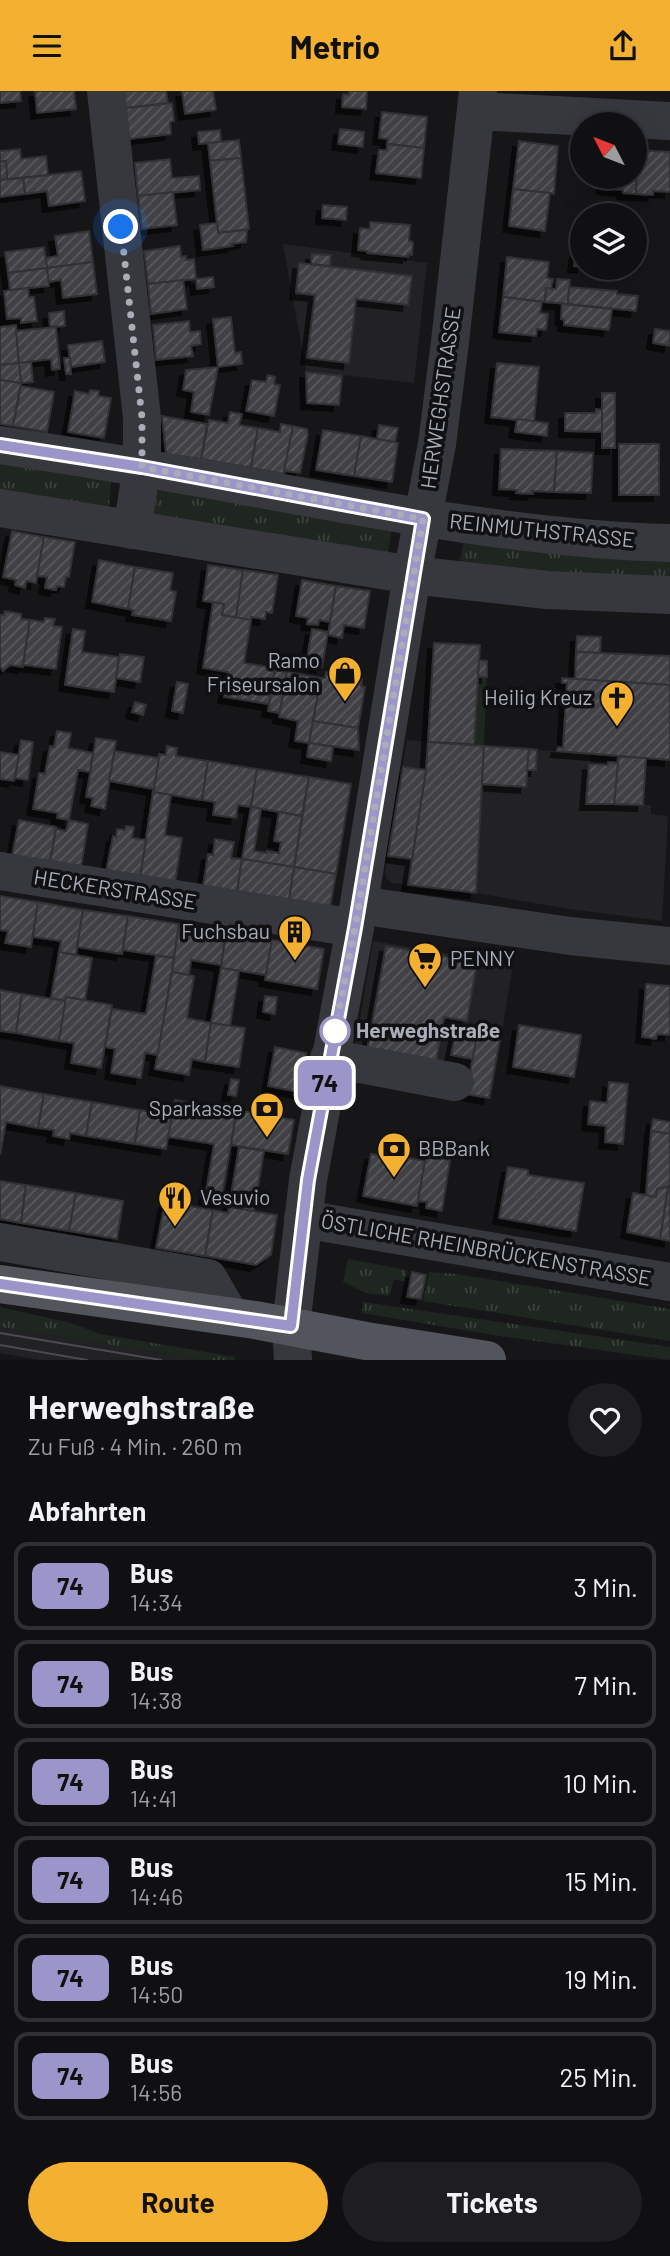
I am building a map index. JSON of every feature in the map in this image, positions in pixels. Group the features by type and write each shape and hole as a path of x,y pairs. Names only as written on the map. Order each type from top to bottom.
{"main road":[{"path":"0,1284 230,1317 292,1343 366,1341 487,1360"}],"street":[{"path":"106,91 142,418 142,467 132,530"},
{"path":"477,101 670,121"},
{"name":"HERWEGHSTRASSE","path":"292,1343 303,1219 329,1058 357,917 412,575 437,444 477,101"},
{"name":"REINMUTHSTRASSE","path":"0,445 142,467 423,519 550,536 670,543"},
{"path":"0,508 412,575 547,590 670,595"},
{"name":"HECKERSTRASSE","path":"0,871 357,917 670,946"},
{"path":"329,1058 455,1082"},
{"name":"ÖSTLICHE RHEINBRÜCKENSTRASSE","path":"303,1219 670,1282"},
{"path":"0,1242 208,1278 230,1317"}],"shaded area":[{"path":"283,244 427,263 414,383 306,371"},
{"path":"407,740 591,754 587,804 651,805 651,814 668,816 662,921 392,883 386,878 385,872"},
{"path":"373,941 513,964 491,1099 351,1074"},
{"path":"0,1327 204,1360 40,1360 0,1353"}],"green space":[{"path":"0,456 112,474 108,518 0,500"},
{"path":"159,482 393,520 387,558 153,520"},
{"path":"465,537 670,554 670,586 458,571"},
{"path":"478,677 487,677 484,746 474,744"},
{"path":"348,1259 407,1270 405,1282 394,1279 389,1296 366,1293 343,1282"},
{"path":"429,1272 457,1274 670,1309 670,1341 423,1301"},
{"path":"363,1302 670,1347 670,1360 362,1313"},
{"path":"0,1307 71,1323 100,1334 235,1357 234,1360 204,1360 0,1327"}],"building":[{"path":"0,91 20,91 21,101 0,103"},
{"path":"35,91 74,91 76,109 37,113"},
{"path":"124,91 166,91 168,103 126,108"},
{"path":"182,91 213,91 216,110 185,114"},
{"path":"349,91 367,91 366,109 342,107 343,94 349,95"},
{"path":"172,103 174,121 170,122 171,134 129,139 126,108"},
{"path":"382,112 427,117 424,148 387,144 388,139 379,138"},
{"path":"340,129 364,132 363,147 338,144"},
{"path":"220,130 221,142 199,144 198,132"},
{"path":"239,140 241,158 210,161 208,143"},
{"path":"519,141 558,146 554,194 513,189"},
{"path":"387,144 424,148 421,178 376,173 379,150 387,150"},
{"path":"20,149 21,159 46,156 48,175 7,179 6,161 0,162 0,151"},
{"path":"648,151 670,152 670,192 636,194 636,189 648,189"},
{"path":"241,158 249,229 218,233 210,161"},
{"path":"170,159 172,178 199,176 200,190 138,196 135,163"},
{"path":"6,161 7,179 0,180 0,162"},
{"path":"81,171 85,201 49,206 47,191 25,194 23,178"},
{"path":"23,178 25,194 0,197 0,180"},
{"path":"513,189 550,193 545,231 509,226"},
{"path":"613,189 636,189 636,194 623,193 623,190"},
{"path":"173,192 177,225 142,229 138,196"},
{"path":"323,205 347,207 346,220 322,218"},
{"path":"370,222 410,225 412,255 408,254 408,257 358,250 360,228 370,229"},
{"path":"217,223 218,233 247,230 246,242 203,250 200,225"},
{"path":"89,231 93,262 47,268 45,258 58,256 55,236"},
{"path":"180,246 181,257 186,256 186,260 194,259 196,279 148,284 144,251"},
{"path":"44,247 47,268 8,273 5,252"},
{"path":"312,254 331,255 330,266 311,264"},
{"path":"507,257 549,262 547,278 553,279 551,288 546,288 545,302 503,297"},
{"path":"93,262 97,294 63,298 61,280 48,282 47,268"},
{"path":"299,263 412,276 408,305 356,299 349,363 307,358 315,295 296,293"},
{"path":"47,268 49,286 10,290 8,273"},
{"path":"213,277 214,287 197,289 196,279"},
{"path":"557,279 570,280 568,304 545,302 546,288 556,289"},
{"path":"183,280 187,309 151,314 148,284"},
{"path":"569,287 617,291 617,294 638,296 636,311 568,304"},
{"path":"28,288 29,297 34,297 37,321 21,323 21,318 7,319 4,291"},
{"path":"503,297 542,302 540,313 548,314 546,330 537,329 536,336 499,332"},
{"path":"562,304 612,309 609,330 564,325 564,320 561,319"},
{"path":"64,311 65,326 50,327 49,313"},
{"path":"231,317 235,353 241,352 242,364 218,367 213,319"},
{"path":"189,321 190,332 200,331 201,344 191,346 193,356 156,360 153,325"},
{"path":"16,325 19,363 0,365 0,327"},
{"path":"56,327 60,369 52,370 51,359 19,363 16,331"},
{"path":"655,329 670,331 670,346 653,343"},
{"path":"102,341 105,362 71,367 68,345"},
{"path":"64,358 70,358 71,374 66,374"},
{"path":"31,362 33,382 21,383 19,363"},
{"path":"19,363 21,383 0,380 0,365"},
{"path":"497,363 539,367 534,422 491,417"},
{"path":"218,367 209,415 191,412 194,392 183,390 186,370"},
{"path":"306,372 342,376 339,405 307,403"},
{"path":"268,375 275,377 274,384 280,385 274,416 246,411 252,380 266,382"},
{"path":"0,380 21,383 13,426 0,424"},
{"path":"21,386 54,392 47,432 13,426"},
{"path":"90,390 99,391 98,396 111,398 104,438 68,432 75,391 89,394"},
{"path":"602,393 615,393 615,448 602,448"},
{"path":"596,409 602,410 602,432 565,431 565,413 596,413"},
{"path":"230,412 242,414 239,425 258,428 251,468 201,459 209,420 228,423"},
{"path":"162,416 207,424 201,459 166,454"},
{"path":"517,419 548,423 547,436 515,432"},
{"path":"281,424 293,426 284,474 251,468 258,428 280,432"},
{"path":"379,425 398,428 395,442 377,439"},
{"path":"293,426 307,429 308,434 300,473 284,471"},
{"path":"323,430 361,436 354,476 316,470"},
{"path":"361,436 398,443 392,482 354,476"},
{"path":"619,444 659,444 659,495 619,495"},
{"path":"501,449 557,451 554,492 532,491 533,494 499,489"},
{"path":"557,451 593,453 591,493 554,492"},
{"path":"12,531 44,537 36,583 26,581 25,588 15,585 16,580 3,577"},
{"path":"44,537 75,542 69,577 66,577 64,587 57,586 56,590 45,588 47,577 37,576"},
{"path":"99,560 135,567 128,609 92,602"},
{"path":"208,565 243,570 236,618 222,615 224,604 203,601"},
{"path":"135,567 173,573 170,590 176,592 171,621 132,615 133,610 128,609"},
{"path":"243,570 278,575 272,613 266,612 265,619 236,618"},
{"path":"302,580 336,586 330,622 319,620 318,625 307,624 308,618 296,616"},
{"path":"336,586 370,591 364,628 344,625 342,638 328,635"},
{"path":"213,602 224,604 222,615 251,620 244,663 275,668 269,704 224,697 228,672 203,668"},
{"path":"5,611 21,614 21,619 30,620 23,667 10,665 3,671 0,666 0,615 4,615"},
{"path":"45,618 55,619 53,626 62,627 56,669 23,665 30,620 44,622"},
{"path":"73,629 85,631 82,652 119,657 114,692 65,685"},
{"path":"312,629 328,632 322,667 306,664"},
{"path":"577,636 601,637 600,653 576,652"},
{"path":"434,643 480,645 474,744 428,742"},
{"path":"576,652 670,656 670,685 575,680"},
{"path":"120,654 144,657 140,682 116,678"},
{"path":"479,660 487,661 487,677 478,677"},
{"path":"275,670 287,672 280,713 268,711"},
{"path":"287,672 321,678 309,743 295,741 298,721 279,717"},
{"path":"326,672 362,679 361,686 365,687 358,728 313,721 321,678 325,678"},
{"name":"Heilig Kreuz","path":"562,678 670,685 670,760 557,751 558,747 563,748 567,683 562,683"},
{"path":"177,682 188,684 183,713 172,711"},
{"path":"135,702 146,705 143,715 132,712"},
{"path":"313,721 358,728 359,750 309,743"},
{"path":"57,731 71,733 68,748 93,753 90,772 78,770 69,820 57,818 58,813 33,809 39,773 45,774 50,746 54,747"},
{"path":"96,738 116,741 105,809 91,806 93,798 86,797"},
{"path":"21,740 33,742 28,780 15,778"},
{"path":"428,742 484,746 476,893 408,885"},
{"path":"309,743 333,747 331,761 307,757"},
{"path":"167,746 177,748 176,756 208,761 202,800 153,792 159,754 166,755"},
{"path":"484,746 529,749 526,787 482,784"},
{"path":"529,749 537,750 536,770 527,770"},
{"path":"115,751 159,758 154,789 109,781"},
{"path":"0,752 19,755 14,781 0,779"},
{"path":"618,757 646,758 643,805 614,804"},
{"path":"208,761 257,769 251,807 238,805 236,818 213,815 215,802 202,800"},
{"path":"608,762 618,763 614,804 586,804 589,764 608,765"},
{"path":"403,767 426,770 412,859 388,856"},
{"path":"257,769 309,777 302,816 251,807"},
{"path":"309,777 351,784 336,874 294,867"},
{"path":"153,792 171,795 165,835 182,838 175,883 140,877"},
{"path":"251,807 261,809 254,851 279,853 281,842 274,841 279,812 302,816 294,867 242,859"},
{"path":"19,820 56,827 50,863 12,856"},
{"path":"69,820 88,824 81,868 50,863 56,829 66,831"},
{"path":"126,826 134,827 132,838 146,840 140,877 106,872 113,836 116,837 117,829 125,830"},
{"path":"215,839 234,842 231,858 242,859 237,892 203,887 208,854 213,855"},
{"path":"242,859 294,867 289,901 237,892"},
{"path":"294,867 336,874 330,907 289,901"},
{"path":"0,896 38,902 31,947 5,943 8,931 0,930"},
{"path":"38,902 83,910 76,955 59,952 61,941 33,937"},
{"path":"83,910 128,916 122,954 77,947"},
{"path":"128,916 179,924 174,958 123,950"},
{"path":"179,924 226,932 221,965 191,960 189,975 172,972"},
{"path":"226,932 272,940 266,975 221,968"},
{"name":"Fuchsbau","path":"272,940 324,949 317,989 265,980"},
{"name":"PENNY","path":"386,946 477,962 467,1021 444,1017 435,1068 366,1056"},
{"path":"59,952 92,958 85,1000 66,997 66,1001 51,998"},
{"path":"156,956 174,958 158,1055 145,1053 141,1078 111,1073 115,1049 105,1047 112,1009 146,1014"},
{"path":"221,968 239,971 230,1026 211,1023"},
{"path":"172,972 194,976 187,1018 211,1023 205,1062 192,1059 189,1075 155,1069"},
{"path":"646,984 670,986 670,1035 657,1034 656,1039 642,1037"},
{"path":"0,990 22,994 16,1033 0,1031"},
{"path":"22,994 66,1001 59,1041 16,1033"},
{"path":"265,996 277,997 275,1014 263,1012"},
{"path":"66,997 112,1005 101,1068 71,1063 74,1043 59,1041"},
{"path":"211,1023 245,1028 239,1067 205,1062"},
{"path":"519,1025 581,1035 574,1077 513,1067"},
{"path":"456,1032 477,1036 473,1059 451,1055"},
{"path":"477,1036 500,1039 489,1098 466,1094"},
{"path":"275,1047 306,1053 299,1092 268,1086"},
{"path":"231,1079 239,1080 236,1096 228,1095"},
{"path":"609,1082 628,1084 623,1144 605,1142 606,1126 588,1124 590,1101 607,1103"},
{"path":"0,1086 44,1094 38,1128 6,1122 0,1155"},
{"path":"44,1094 92,1102 86,1136 70,1133 69,1139 53,1136 54,1130 38,1128"},
{"path":"175,1100 237,1110 221,1201 205,1198 214,1144 168,1137"},
{"path":"92,1102 140,1110 135,1144 86,1136"},
{"path":"140,1110 172,1115 166,1149 135,1144"},
{"path":"237,1110 294,1120 288,1154 231,1145"},
{"path":"653,1119 670,1122 670,1134 651,1131"},
{"path":"651,1131 670,1134 670,1186 657,1189 656,1197 646,1195"},
{"path":"239,1147 264,1151 254,1211 229,1207"},
{"name":"BBBank","path":"390,1151 398,1152 397,1156 425,1161 417,1206 363,1196 371,1154 388,1157"},
{"path":"426,1156 450,1160 442,1211 426,1208 427,1202 418,1201"},
{"path":"508,1167 528,1170 528,1175 584,1183 576,1231 499,1218"},
{"path":"0,1181 26,1185 21,1223 0,1219"},
{"path":"26,1185 76,1193 69,1231 21,1223"},
{"path":"670,1186 670,1241 660,1239"},
{"path":"668,1187 660,1239 627,1232 633,1193 656,1197 657,1189"},
{"path":"76,1193 123,1201 117,1239 69,1231"},
{"path":"165,1202 213,1210 205,1256 156,1248"},
{"path":"229,1207 277,1215 271,1255 256,1265 205,1256 213,1210 228,1213"},
{"path":"412,1272 426,1275 421,1299 407,1297"}],"tram line":[{"path":"0,1333 161,1360"},
{"path":"0,1345 87,1360"}],"bus line":[{"name":"74","path":"0,445 142,467 423,519 355,928 308,1180 291,1326 0,1284"}],"place":[{"name":"Ramo Friseursalon","path":"345,703"},
{"name":"Heilig Kreuz","path":"617,728"},
{"name":"Fuchsbau","path":"295,962"},
{"name":"PENNY","path":"425,989"},
{"name":"Herweghstraße","path":"335,1031"},
{"name":"Sparkasse","path":"267,1139"},
{"name":"BBBank","path":"394,1179"},
{"name":"Vesuvio","path":"175,1228"}],"route":[{"path":"121,227 142,418 142,467 423,519 355,928 335,1031"}]}
